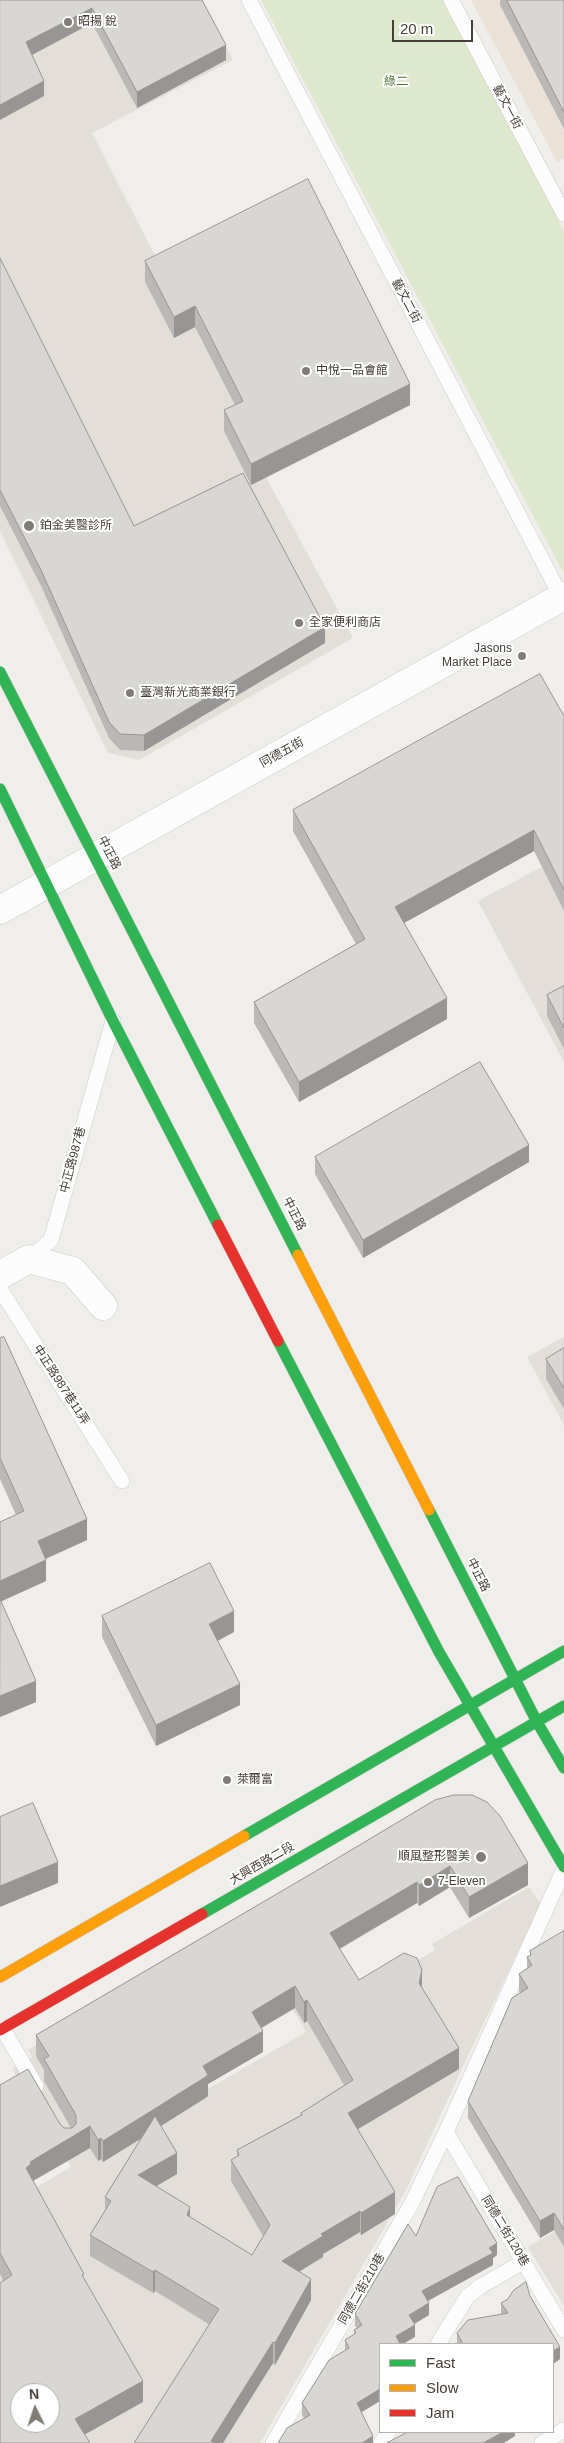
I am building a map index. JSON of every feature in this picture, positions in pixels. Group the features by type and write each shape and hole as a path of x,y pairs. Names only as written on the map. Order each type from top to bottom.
{"street":[{"name":"同德五街","path":"0,910 563,599"},
{"name":"中正路","path":"0,672 537,1722 564,1768"},
{"path":"0,789 113,1021 424,1623 469,1705 564,1868"},
{"path":"29,1259 73,1271 103,1306"},
{"name":"中正路987巷","path":"0,1275 29,1259"},
{"path":"0,1977 564,1651"},
{"name":"大興西路二段","path":"2,2030 564,1706"}],"lane":[{"name":"藝文二街","path":"249,0 563,599"},
{"name":"藝文一街","path":"451,0 564,214"},
{"name":"中正路987巷","path":"29,1259 51,1240 113,1021"},
{"name":"中正路987巷11弄","path":"0,1289 122,1481"},
{"name":"同德二街210巷","path":"274,2443 412,2203 446,2132 564,1868"},
{"path":"2,2030 43,2098"},
{"name":"同德二街120巷","path":"446,2132 564,2330"},
{"path":"439,2343 467,2297 481,2286 523,2262"},
{"path":"542,2443 564,2430"}],"shaded area":[{"path":"0,0 201,0 233,60 92,133 164,273 308,200 410,405 266,477 353,638 139,760 108,753 0,531"},
{"path":"471,0 564,0 564,158 557,162"},
{"path":"564,855 564,1062 478,901"},
{"path":"564,1337 564,1425 527,1357"},
{"path":"529,1887 541,1904 404,2194 260,2443 83,2443 60,2401 60,2383 50,2383 0,2293 0,2129 35,2188 71,2167 12,2069 32,2057 28,2050 143,1983 206,2090 306,2032 242,1923 360,1994 435,1950 432,1944"},
{"path":"564,2226 564,2306 528,2247"}],"green space":[{"name":"綠二","path":"261,0 444,0 564,231 564,574"}],"building":[{"path":"0,0 202,0 226,45 137,92 92,8 26,42 44,81 0,105"},
{"path":"507,0 564,0 564,112"},
{"name":"中悅一品會館","path":"308,179 410,384 251,464 224,410 243,401 195,306 174,317 145,261"},
{"path":"0,258 134,526 243,473 325,627 144,735 120,734 109,722 41,570 0,490"},
{"path":"540,674 564,716 564,890 534,830 395,907 447,998 299,1082 254,1002 365,939 293,810"},
{"path":"564,986 564,1028 547,995"},
{"path":"480,1062 529,1145 363,1240 315,1157"},
{"path":"4,1337 87,1519 38,1541 46,1560 0,1581 0,1522 24,1511 0,1458 0,1338"},
{"path":"564,1348 564,1388 546,1359"},
{"path":"210,1563 234,1611 209,1624 240,1684 156,1725 102,1616"},
{"path":"0,1599 36,1681 0,1696"},
{"path":"454,1795 472,1795 487,1802 500,1816 528,1863 469,1897 450,1866 419,1885 417,1882 330,1933 359,1980 404,1953 417,1958 422,1970 419,1983 459,2048 348,2113 395,2192 321,2234 323,2236 282,2261 311,2279 275,2343 273,2342 211,2441 214,2443 134,2443 219,2309 155,2270 153,2272 90,2235 111,2201 105,2197 155,2116 177,2153 138,2175 190,2207 187,2215 252,2255 270,2225 231,2160 239,2155 237,2150 302,2115 301,2113 353,2080 307,2000 304,2002 295,1986 252,2012 263,2031 203,2066 208,2075 204,2078 103,2141 101,2138 98,2140 90,2126 30,2162 31,2164 26,2168 84,2274 82,2275 143,2381 75,2419 90,2443 0,2443 0,2283 12,2275 0,2253 0,2085 28,2069 60,2124 64,2128 72,2128 76,2124 76,2115 44,2059 49,2056 36,2035 435,1800"},
{"path":"33,1803 58,1862 0,1886 0,1817"},
{"path":"564,1931 564,2230 554,2213 540,2221 468,2101 512,1998 528,1988 519,1974 532,1965 527,1957 531,1955 530,1951"},
{"path":"458,2177 497,2243 489,2248 493,2253 422,2291 429,2303 409,2315 415,2325 396,2336 400,2343 379,2343 379,2390 357,2403 373,2436 362,2443 278,2443 287,2428 310,2415 302,2403 329,2360 349,2348 345,2340 356,2333 354,2330 362,2325 355,2314 408,2224 416,2236 437,2187"},
{"path":"526,2282 530,2296 560,2347 554,2350 554,2343 462,2343 457,2333 468,2320 508,2313 501,2303 508,2299 513,2291"},
{"path":"406,2433 501,2433 483,2443 387,2443"}],"traffic: fast":[{"path":"0,672 298,1255"},
{"path":"0,789 113,1021 218,1225"},
{"path":"278,1341 439,1652 564,1867"},
{"path":"429,1510 537,1722 564,1768"},
{"path":"244,1836 564,1651"},
{"path":"202,1914 564,1706"}],"traffic: slow":[{"path":"298,1255 429,1510"},
{"path":"0,1977 244,1836"}],"traffic: jam":[{"path":"218,1225 278,1341"},
{"path":"0,2030 202,1914"}],"place":[{"name":"昭揚 銳","path":"68,22"},
{"name":"中悅一品會館","path":"306,371"},
{"name":"鉑金美醫診所","path":"29,526"},
{"name":"全家便利商店","path":"299,623"},
{"name":"Jasons Market Place","path":"522,656"},
{"name":"臺灣新光商業銀行","path":"130,693"},
{"name":"萊爾富","path":"227,1780"},
{"name":"順風整形醫美","path":"481,1857"},
{"name":"7-Eleven","path":"428,1882"}]}
